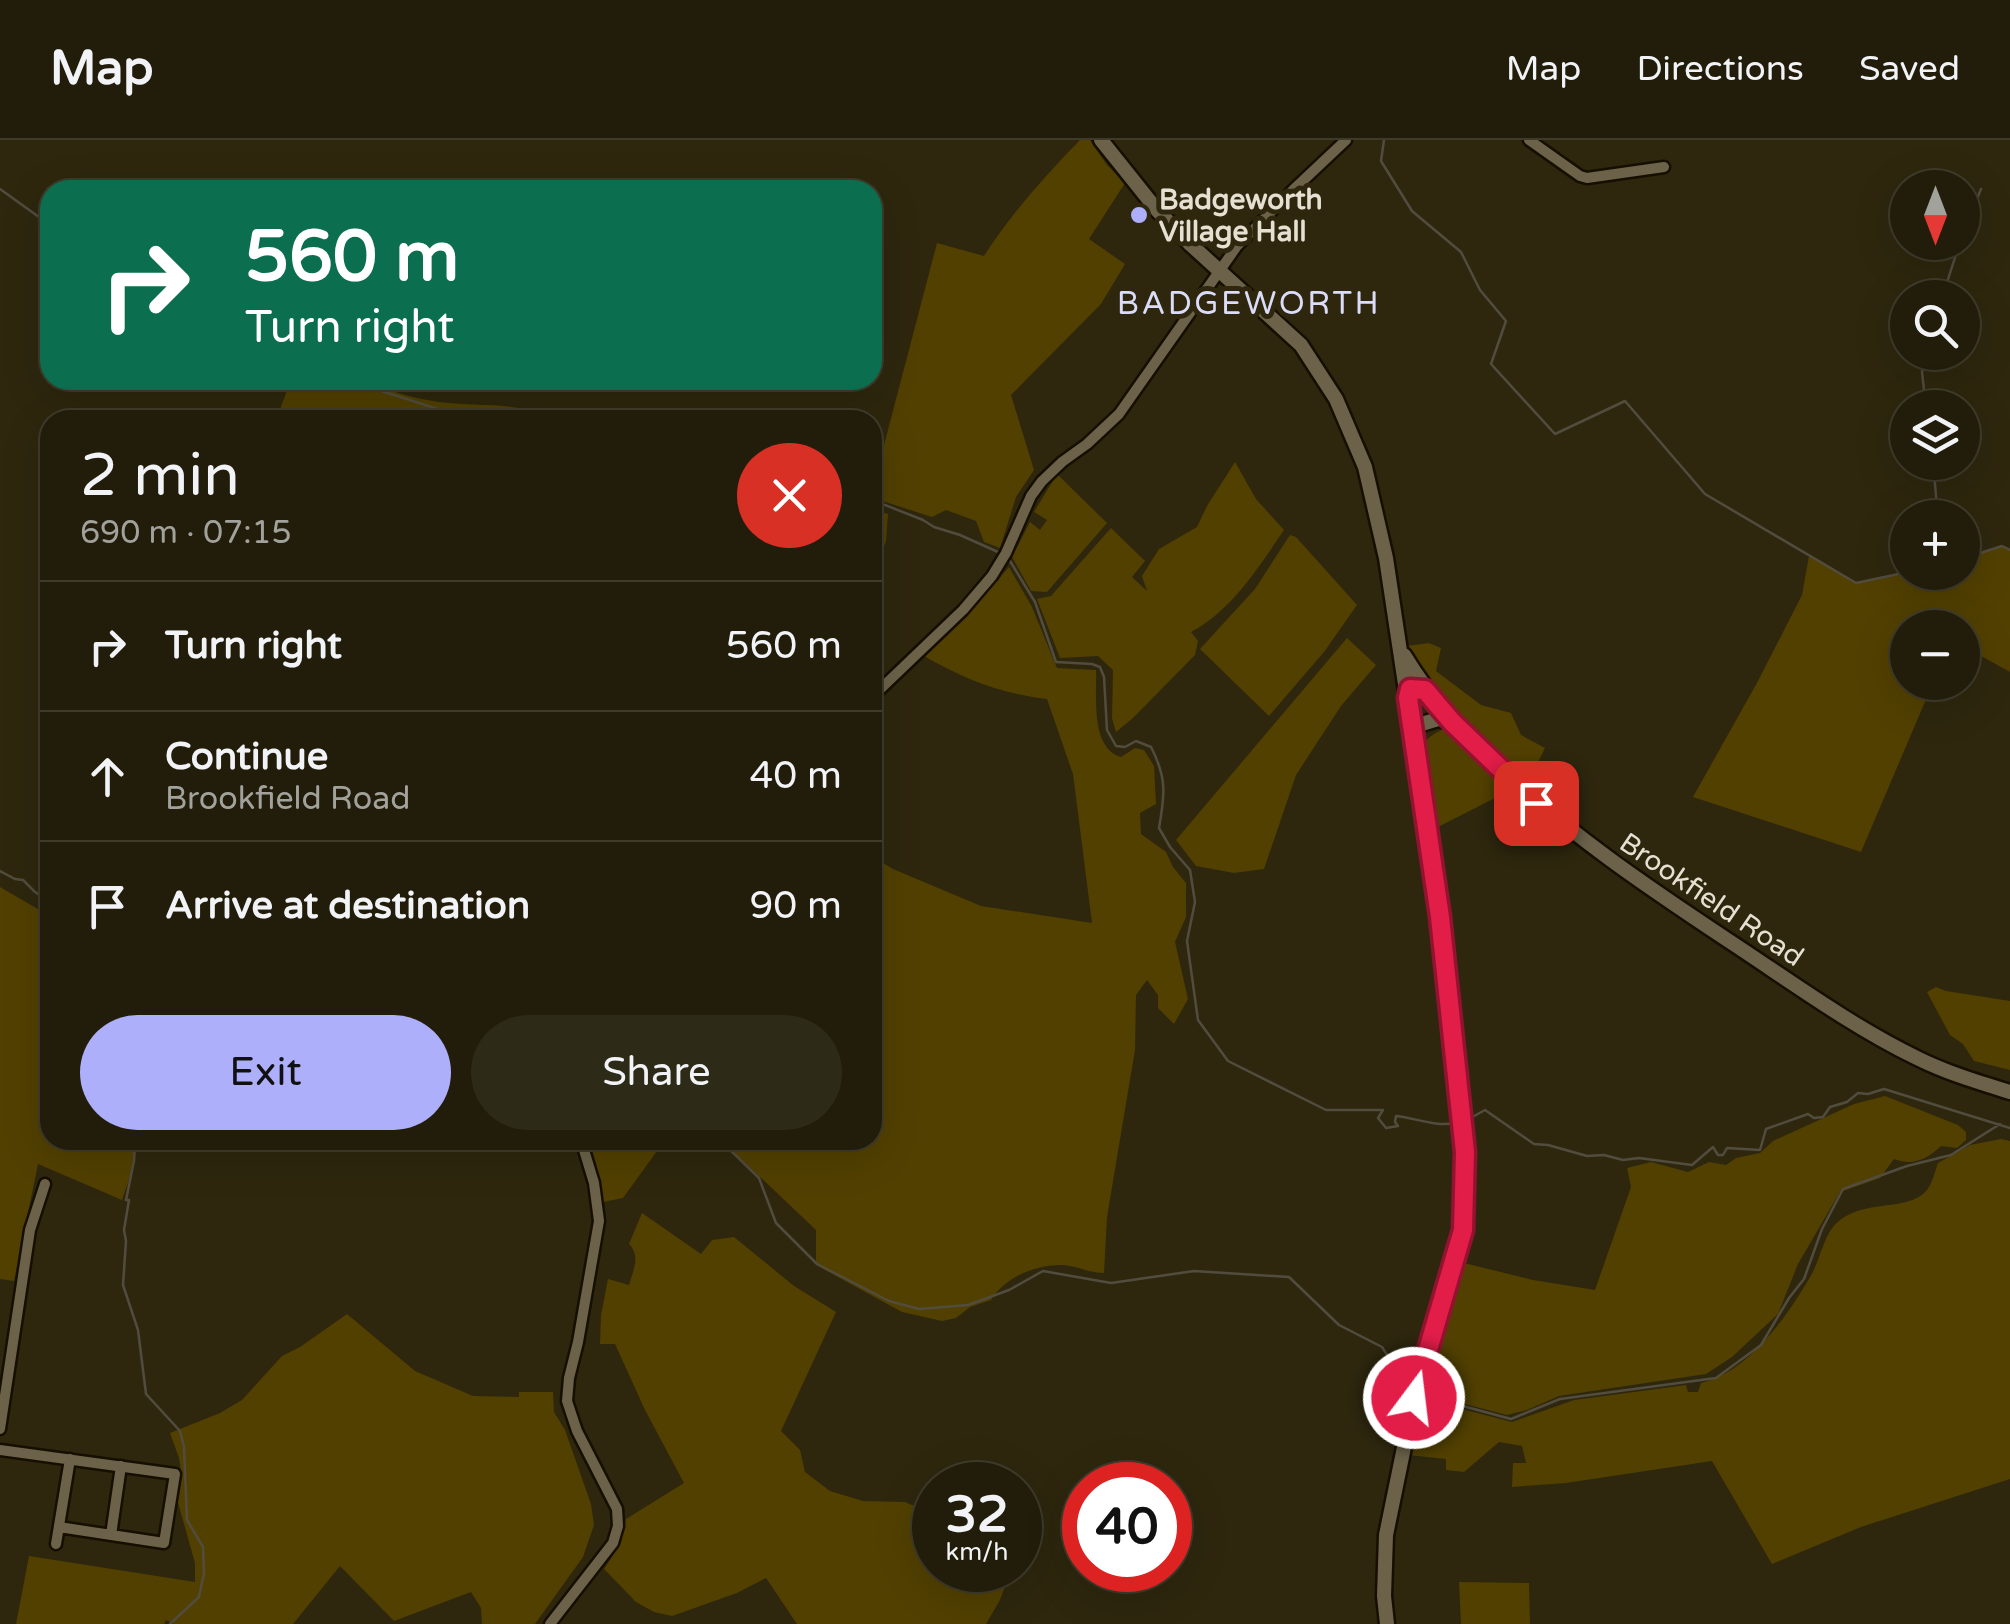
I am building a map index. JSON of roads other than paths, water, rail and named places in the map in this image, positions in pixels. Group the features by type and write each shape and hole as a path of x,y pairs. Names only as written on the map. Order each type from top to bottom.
{"street":[{"path":"1100,140 1157,210 1301,346 1336,399 1365,467 1383,544 1440,917 1465,1152 1463,1230 1417,1384 1386,1535 1387,1624"},
{"path":"882,688 963,610 992,576 1031,496 1062,462 1118,414 1251,232 1346,140"},
{"path":"1528,140 1587,178 1664,168"},
{"name":"Brookfield Road","path":"1401,650 1425,690 1452,722 1536,803 1651,890 1886,1042 1958,1076 2010,1092"},
{"path":"1408,698 1410,689 1425,690"},
{"path":"1412,727 1438,718 1452,722"},
{"path":"550,1624 612,1543 618,1526 617,1509 577,1431 567,1401 568,1378 599,1221 584,1150"},
{"path":"0,1430 30,1230 45,1184"},
{"path":"0,1450 175,1474 164,1542 59,1526"},
{"path":"56,1544 70,1458"},
{"path":"111,1535 121,1466"}],"waterway":[{"path":"1384,140 1381,161 1412,211 1461,252 1480,290 1506,321 1491,364 1555,434 1625,401 1705,494 1856,583 1890,576"},
{"path":"0,189 40,218"},
{"path":"1948,280 1954,260"},
{"path":"1922,370 1924,390"},
{"path":"378,390 441,410"},
{"path":"1935,480 1936,500"},
{"path":"882,505 998,552"},
{"path":"1980,553 2002,546 2010,550"},
{"path":"1010,561 1035,602 1056,662 1100,667 1107,730 1116,746 1125,747 1136,741 1151,747 1156,758 1163,786 1159,828 1190,870 1195,902 1187,941 1198,1020 1228,1061 1326,1110 1383,1110 1378,1118 1386,1128 1398,1126 1396,1116 1455,1123"},
{"path":"0,871 23,880 40,895"},
{"path":"1467,1120 1485,1110 1534,1144 1587,1156 1692,1165 1713,1147 1718,1155 1723,1155 1727,1148 1760,1150 1766,1129 1808,1114 1823,1117 1830,1107 1847,1102 1858,1093 1884,1089 2010,1128"},
{"path":"1422,1392 1511,1419 1560,1399 1716,1378 1761,1345 1804,1279 1822,1229 1843,1189 1951,1155 2000,1124"},
{"path":"135,1150 126,1200 123,1285 138,1330 146,1394 180,1431 187,1520 203,1547 204,1573 199,1597 170,1624"},
{"path":"730,1150 759,1178 776,1223 817,1264 889,1301 919,1309 968,1305 1009,1290 1043,1271 1111,1283 1194,1271 1289,1277 1339,1325 1382,1347 1405,1383 1411,1386"}],"place":[{"name":"Badgeworth Village Hall","path":"1139,215"}],"district":[{"name":"BADGEWORTH","path":"1249,303"}]}
